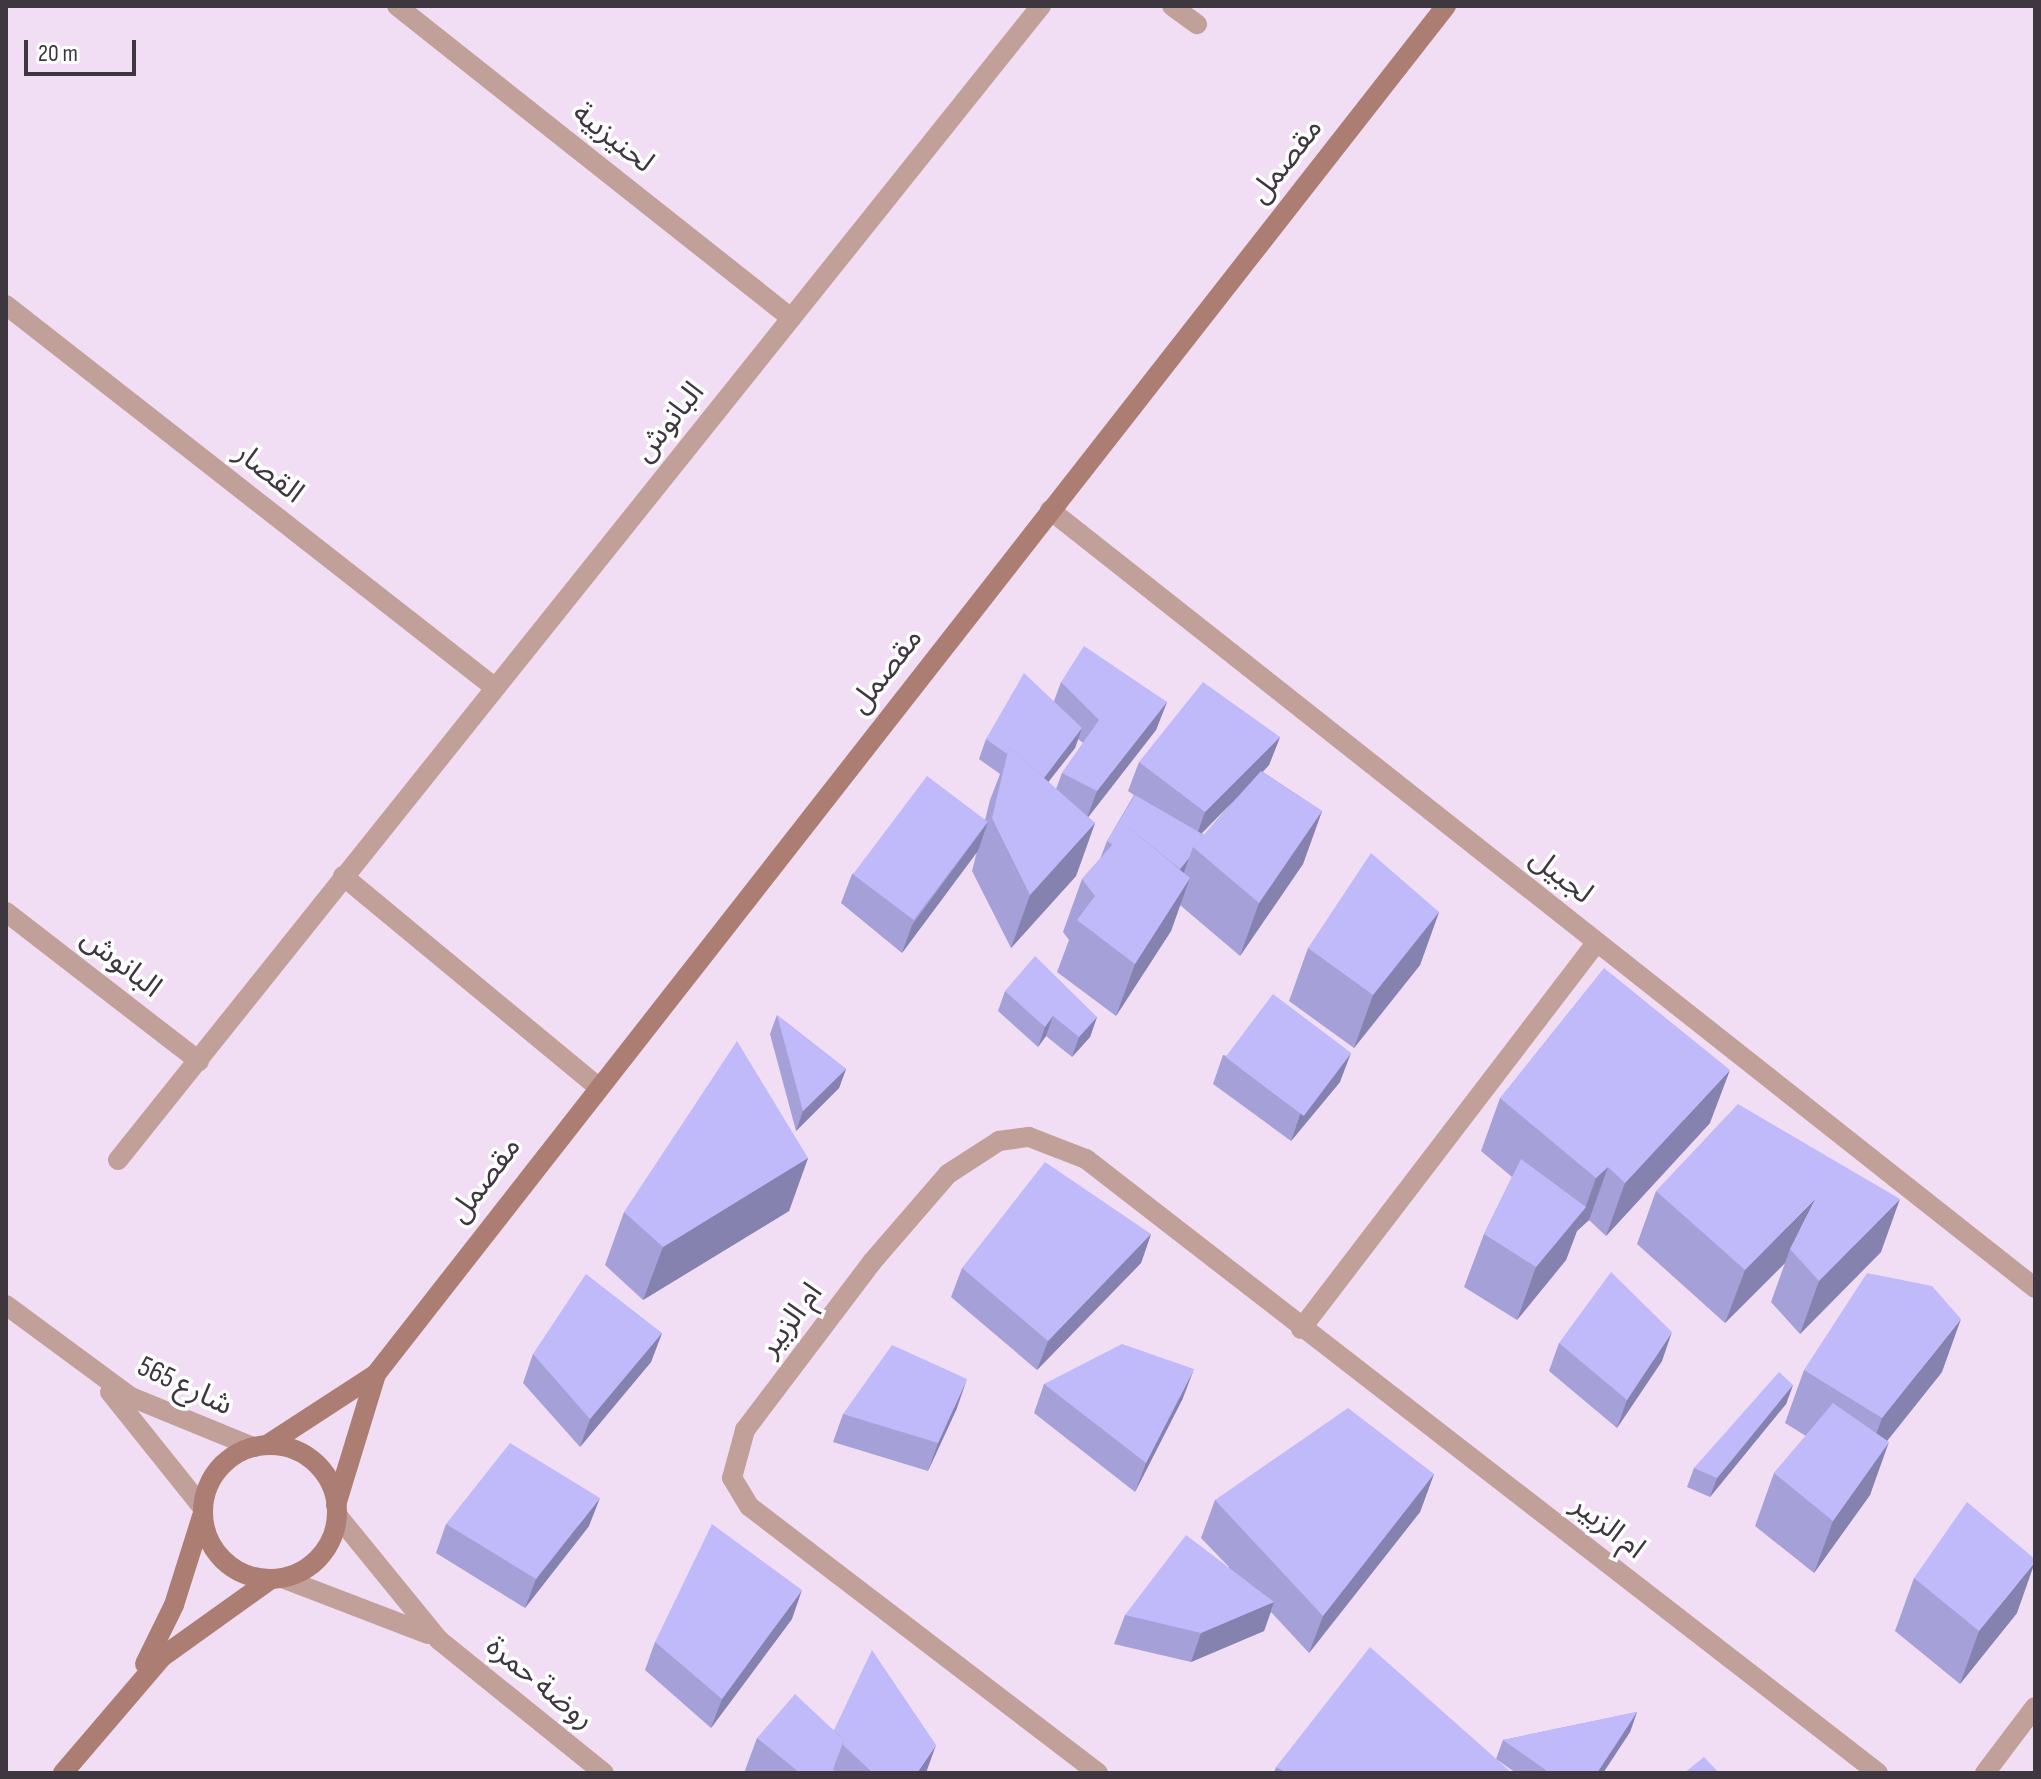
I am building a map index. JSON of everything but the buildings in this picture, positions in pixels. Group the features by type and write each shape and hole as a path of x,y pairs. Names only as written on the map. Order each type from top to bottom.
{"street":[{"name":"لحنيزبية","path":"397,6 791,318"},
{"name":"البانوش","path":"118,1160 1041,6"},
{"path":"1172,6 1197,24"},
{"name":"مقصمل","path":"336,1510 376,1374 596,1085 1446,6"},
{"name":"القصار","path":"6,305 494,687"},
{"name":"لجبيل","path":"1050,510 2035,1288"},
{"path":"343,876 596,1085"},
{"name":"البانوش","path":"6,912 199,1061"},
{"path":"1301,1329 1597,942"},
{"name":"ام الزبير","path":"1098,1773 749,1506 732,1478 736,1445 891,1240 959,1164 999,1141 1044,1140 1086,1159 1301,1329 1878,1773"},
{"name":"شارع 565","path":"6,1305 94,1374 170,1417 260,1446"},
{"name":"شارع 565","path":"94,1374 202,1511"},
{"name":"مقصمل","path":"260,1446 376,1374"},
{"path":"63,1773 131,1688 195,1627 276,1578 320,1556 336,1510 313,1462 260,1446 218,1469 174,1605 131,1688"},
{"name":"روضة حمرة","path":"336,1510 439,1640 604,1773"},
{"path":"202,1511 217,1553 251,1576 276,1578"},
{"name":"روضة حمرة","path":"276,1578 439,1640"},
{"path":"1985,1773 2035,1707"}]}
